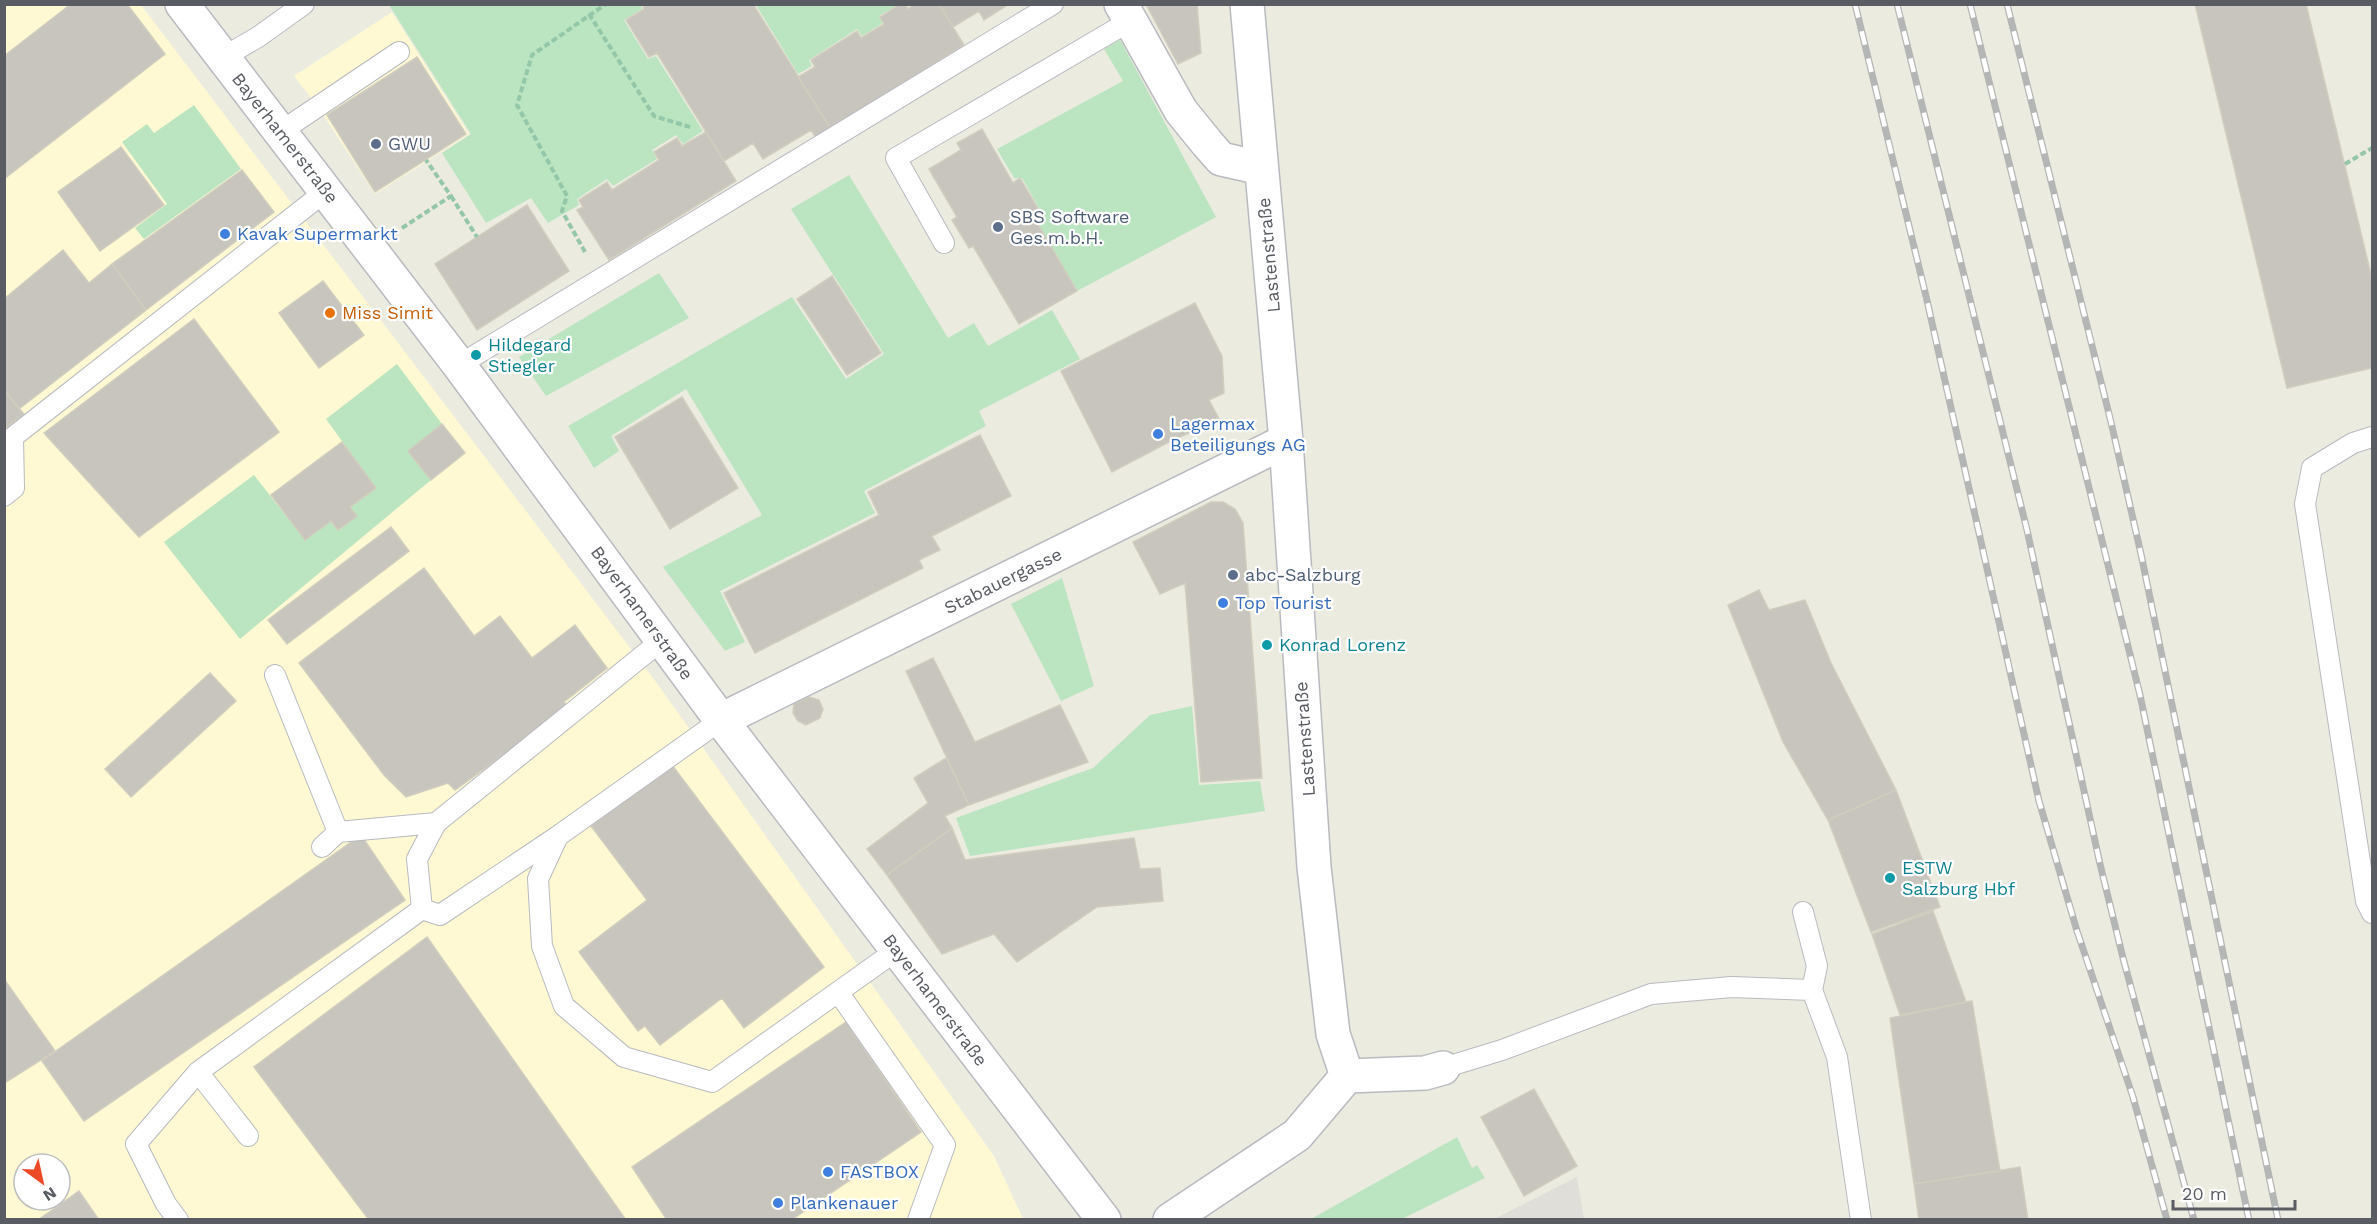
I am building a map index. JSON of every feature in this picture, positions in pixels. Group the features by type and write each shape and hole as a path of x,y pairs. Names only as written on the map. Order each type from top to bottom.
{"street":[{"name":"Bayerhamerstraße","path":"182,4 459,365 721,720 1104,1220"},
{"name":"Lastenstraße","path":"1247,4 1286,441 1314,867 1333,1034 1347,1076"},
{"path":"1126,13 1181,111 1207,143 1221,159 1261,168"},
{"name":"Stabauergasse","path":"721,720 1286,441"},
{"path":"1170,1220 1297,1136 1347,1076 1425,1073 1443,1068"}],"lane":[{"path":"222,58 258,37 304,4"},
{"path":"459,365 1053,4"},
{"path":"944,243 896,158 1126,13"},
{"path":"280,132 399,52"},
{"path":"4,496 14,488 9,433 326,191"},
{"path":"2373,437 2353,443 2312,468 2305,504 2366,901 2373,913"},
{"path":"422,909 417,859 436,823 662,640"},
{"path":"275,675 338,832"},
{"path":"422,909 440,915 558,837 721,720"},
{"path":"322,847 338,832 436,823"},
{"path":"558,837 538,879 542,946 564,1006 624,1057 712,1082 897,950"},
{"path":"178,1220 166,1204 136,1144 198,1072 422,909"},
{"path":"1803,912 1816,966 1812,990 1837,1057 1861,1220"},
{"path":"1443,1068 1502,1050 1651,994 1732,987 1812,990"},
{"path":"838,992 945,1145 918,1220"},
{"path":"198,1072 248,1136"}],"path":[{"path":"600,279 562,211 567,196 517,105 532,55 606,4"},
{"path":"589,14 654,116 690,127"},
{"path":"2345,164 2373,148"},
{"path":"426,160 477,237"},
{"path":"399,231 451,196"}],"shaded area":[{"path":"5,5 141,5 656,682 994,1156 1023,1219 5,1220"},
{"path":"392,12 469,134 375,194 318,107 294,76"},
{"path":"1577,1177 1584,1219 1494,1219"}],"green space":[{"path":"389,5 644,5 642,9 624,20 648,59 656,56 703,131 683,144 676,135 652,150 657,159 613,186 607,179 577,199 579,205 548,223 531,198 486,223 442,153 471,134"},
{"path":"756,5 898,5 879,16 883,23 862,36 857,29 809,60 812,66 798,74"},
{"path":"1120,40 1216,217 1077,291 1033,215 1040,210 1022,178 1014,178 997,149 1123,81 1104,49"},
{"path":"194,105 241,169 144,239 135,228 167,204 122,142 147,124 154,133"},
{"path":"849,175 948,338 974,323 988,346 1052,310 1080,359 979,411 986,426 864,491 875,513 720,591 745,642 725,651 663,567 762,515 686,389 611,436 619,451 594,468 568,426 792,297 846,379 884,354 791,209"},
{"path":"659,273 689,318 546,396 519,357"},
{"path":"397,364 442,424 408,451 431,480 240,639 164,542 254,475 305,540 331,521 338,530 356,517 350,507 376,488 326,419"},
{"path":"1062,578 1094,686 1061,701 1011,604"},
{"path":"1192,706 1199,785 1260,781 1265,811 970,856 956,818 1093,768 1150,715"},
{"path":"1457,1137 1472,1168 1477,1165 1485,1178 1402,1219 1311,1219"}],"building":[{"path":"71,4 127,4 165,54 4,179 4,56"},
{"path":"647,4 753,4 831,129 816,138 811,130 763,159 753,143 724,161 657,53 649,57 626,20 644,9 643,7"},
{"path":"900,4 905,4 908,9 916,4 939,4 964,45 831,129 798,77 815,67 811,60 857,31 861,38 884,24 880,17"},
{"path":"939,4 1009,4 984,20 979,11 953,27"},
{"path":"1146,4 1197,4 1201,53 1178,64"},
{"path":"2195,4 2306,4 2372,279 2372,368 2287,388"},
{"path":"417,57 466,134 375,192 327,115"},
{"name":"SBS Software Ges.m.b.H.","path":"982,129 1013,183 1020,178 1039,210 1032,214 1077,291 1019,324 973,246 969,248 952,220 957,217 929,169 961,150 957,143"},
{"path":"706,132 736,181 609,260 577,210 583,207 579,200 607,182 612,190 659,160 654,152 677,138 682,146"},
{"path":"121,147 164,205 100,251 58,192"},
{"path":"242,170 274,212 146,310 112,264"},
{"path":"527,205 569,271 477,330 435,264"},
{"path":"63,250 89,283 112,264 146,310 19,409 4,390 4,299"},
{"path":"832,276 881,353 847,375 797,299"},
{"path":"323,281 364,335 319,368 279,313"},
{"path":"1195,303 1222,356 1224,393 1209,400 1219,419 1112,472 1061,371"},
{"path":"194,319 279,432 139,537 44,433"},
{"path":"4,390 24,414 4,429"},
{"path":"682,397 738,488 670,529 615,437"},
{"path":"442,424 465,453 431,480 408,451"},
{"path":"980,435 1011,496 932,536 940,550 919,560 923,568 755,653 724,593 879,515 868,492"},
{"path":"342,442 376,488 350,507 357,516 338,530 331,521 305,540 271,495"},
{"path":"1211,502 1223,502 1235,509 1243,523 1262,778 1201,782 1185,583 1160,594 1133,542"},
{"path":"391,527 409,551 287,644 268,620"},
{"path":"424,568 474,636 500,616 532,658 575,625 607,668 564,702 568,708 455,790 448,783 406,797 384,775 299,663"},
{"path":"1759,590 1769,610 1805,600 1831,663 1896,790 1828,820 1783,742 1728,605"},
{"path":"933,658 975,742 1060,705 1088,762 969,805 906,671"},
{"path":"210,673 236,701 131,797 105,769"},
{"path":"809,697 819,700 823,709 820,718 806,725 798,721 793,713 794,704"},
{"path":"946,758 969,805 945,816 952,828 887,875 867,849 928,803 914,778"},
{"path":"672,765 824,967 744,1028 722,998 660,1045 645,1026 638,1031 579,952 647,900 591,826"},
{"name":"ESTW Salzburg Hbf","path":"1896,790 1940,907 1871,932 1828,820"},
{"path":"952,828 965,860 1134,838 1140,869 1160,868 1163,901 1097,907 1017,962 994,934 942,954 887,875"},
{"path":"361,835 405,900 84,1121 42,1061"},
{"path":"1933,911 1966,1002 1900,1015 1872,934"},
{"path":"427,937 626,1220 369,1220 254,1067"},
{"path":"4,979 55,1051 6,1082 4,1080"},
{"path":"1972,1001 2000,1171 1914,1184 1890,1018"},
{"path":"846,1022 921,1132 791,1220 667,1220 632,1167"},
{"path":"1534,1089 1577,1166 1524,1196 1481,1117"},
{"path":"2020,1167 2028,1220 1919,1220 1914,1184"},
{"path":"79,1191 99,1220 38,1220 49,1212 72,1212 72,1196"}],"railway":[{"path":"1855,4 1926,296 2039,801 2077,931 2133,1097 2167,1220"},
{"path":"1897,4 2027,530 2100,864 2194,1220"},
{"path":"1970,4 2140,695 2249,1220"},
{"path":"2007,4 2111,422 2141,554 2278,1220"}],"place":[{"name":"GWU","path":"376,144"},
{"name":"SBS Software Ges.m.b.H.","path":"998,227"},
{"name":"Kavak Supermarkt","path":"225,234"},
{"name":"Miss Simit","path":"330,313"},
{"name":"Hildegard Stiegler","path":"476,355"},
{"name":"Lagermax Beteiligungs AG","path":"1158,434"},
{"name":"abc-Salzburg","path":"1233,575"},
{"name":"Top Tourist","path":"1223,603"},
{"name":"Konrad Lorenz","path":"1267,645"},
{"name":"ESTW Salzburg Hbf","path":"1890,878"},
{"name":"FASTBOX","path":"828,1172"},
{"name":"Plankenauer","path":"778,1203"}]}
